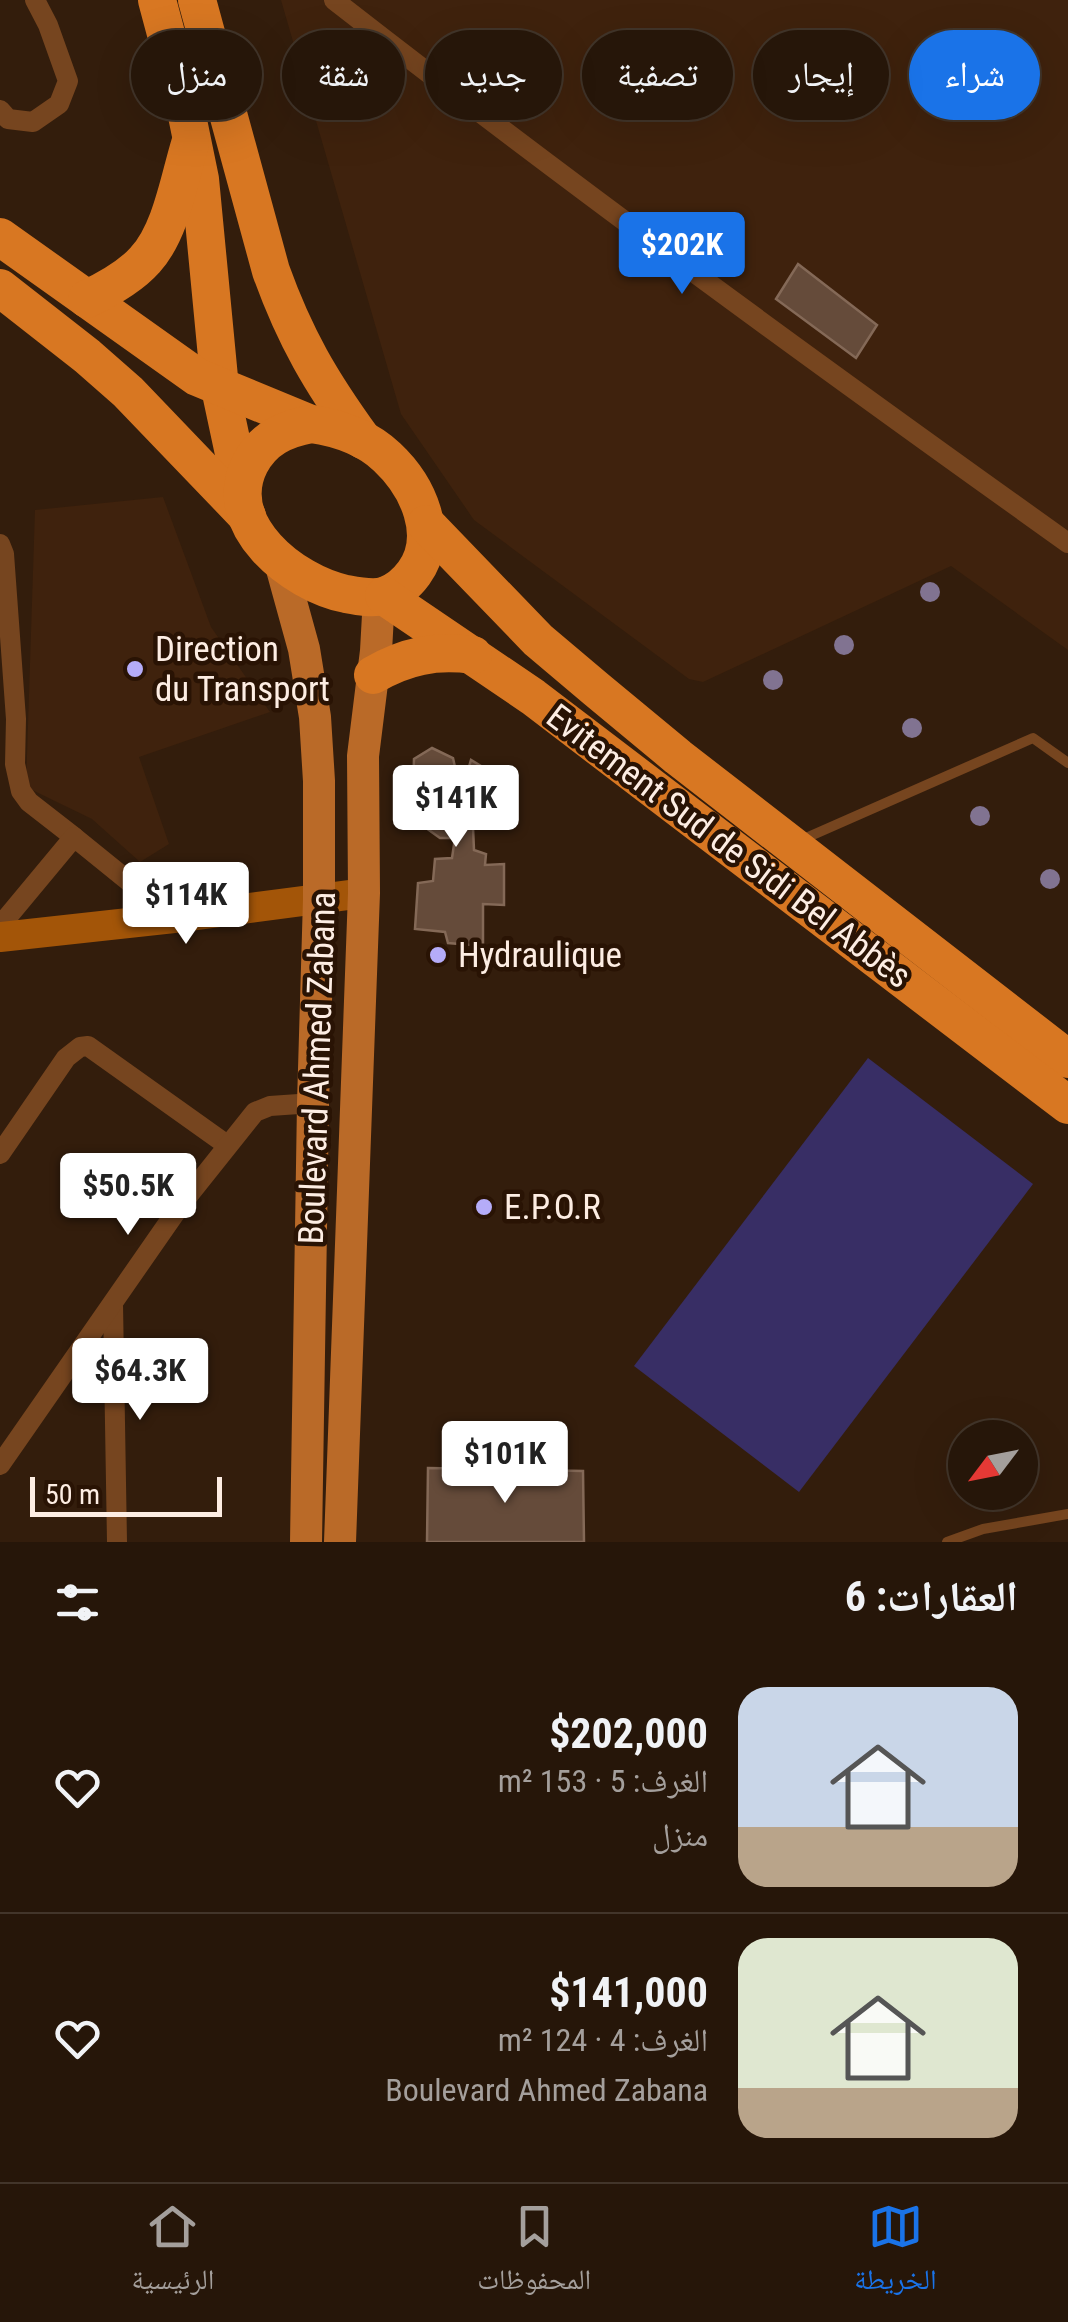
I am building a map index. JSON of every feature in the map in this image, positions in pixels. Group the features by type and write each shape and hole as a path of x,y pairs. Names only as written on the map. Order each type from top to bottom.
{"highway":[{"path":"0,236 177,365 220,388 311,424 346,432 385,454 403,474 426,524 426,545 417,570 396,590 382,596 332,591 308,582 280,562 257,535 245,505 220,388 206,219 192,137 157,0"},
{"path":"196,0 271,271 286,312 328,392 363,440"},
{"path":"88,299 127,276 158,244 192,137"},
{"path":"0,288 128,392 245,505"},
{"path":"245,505 247,470 256,452 272,437 311,424"},
{"name":"Evitement Sud de Sidi Bel Abbès","path":"426,524 538,640 678,757 772,855 1068,1105"},
{"name":"Evitement Sud de Sidi Bel Abbès","path":"382,596 772,855 1068,1059"},
{"path":"372,675 410,657 431,653 473,656"}],"main road":[{"name":"Boulevard Ahmed Zabana","path":"280,562 304,649 315,717 319,780 306,1542"},
{"name":"Boulevard Ahmed Zabana","path":"340,1542 364,893 363,756 382,596"},
{"path":"316,1000 360,999"},
{"path":"312,1201 353,1201"}],"street":[{"path":"0,110 8,118 33,122 59,104 68,81 35,0"},
{"path":"334,0 710,287 1067,541"},
{"path":"0,544 4,554 8,764 24,798 174,918"},
{"path":"0,926 74,837"},
{"path":"0,937 364,893"},
{"path":"0,1154 66,1058 88,1046 227,1145"},
{"path":"0,1464 180,1206 255,1112 313,1103"},
{"path":"113,1304 117,1542"}],"lane":[{"path":"772,855 1034,738 1068,763"},
{"path":"947,1542 984,1530 1068,1514"}],"shaded area":[{"path":"281,0 1068,0 1068,650 951,566 703,682 689,679 474,520 401,414 316,120 405,120 405,30 290,30"},
{"name":"Direction du Transport","path":"163,497 211,627 270,712 139,757 169,844 140,862 92,819 26,787 35,510"},
{"path":"868,1058 1033,1184 799,1492 634,1366"}],"building":[{"path":"798,264 877,325 856,358 776,299"},
{"path":"432,748 453,758 455,767 468,770 471,760 491,772 486,788 492,807 484,812 484,825 473,827 474,850 486,854 485,865 504,864 504,905 483,904 483,946 448,943 445,932 415,929 418,883 433,881 435,859 452,858 455,838 440,838 422,825 422,790 413,789 414,759"},
{"path":"428,1468 583,1471 584,1542 427,1542"}],"place":[{"name":"Direction du Transport","path":"135,669"},
{"name":"Hydraulique","path":"438,955"},
{"name":"E.P.O.R","path":"484,1207"}]}
